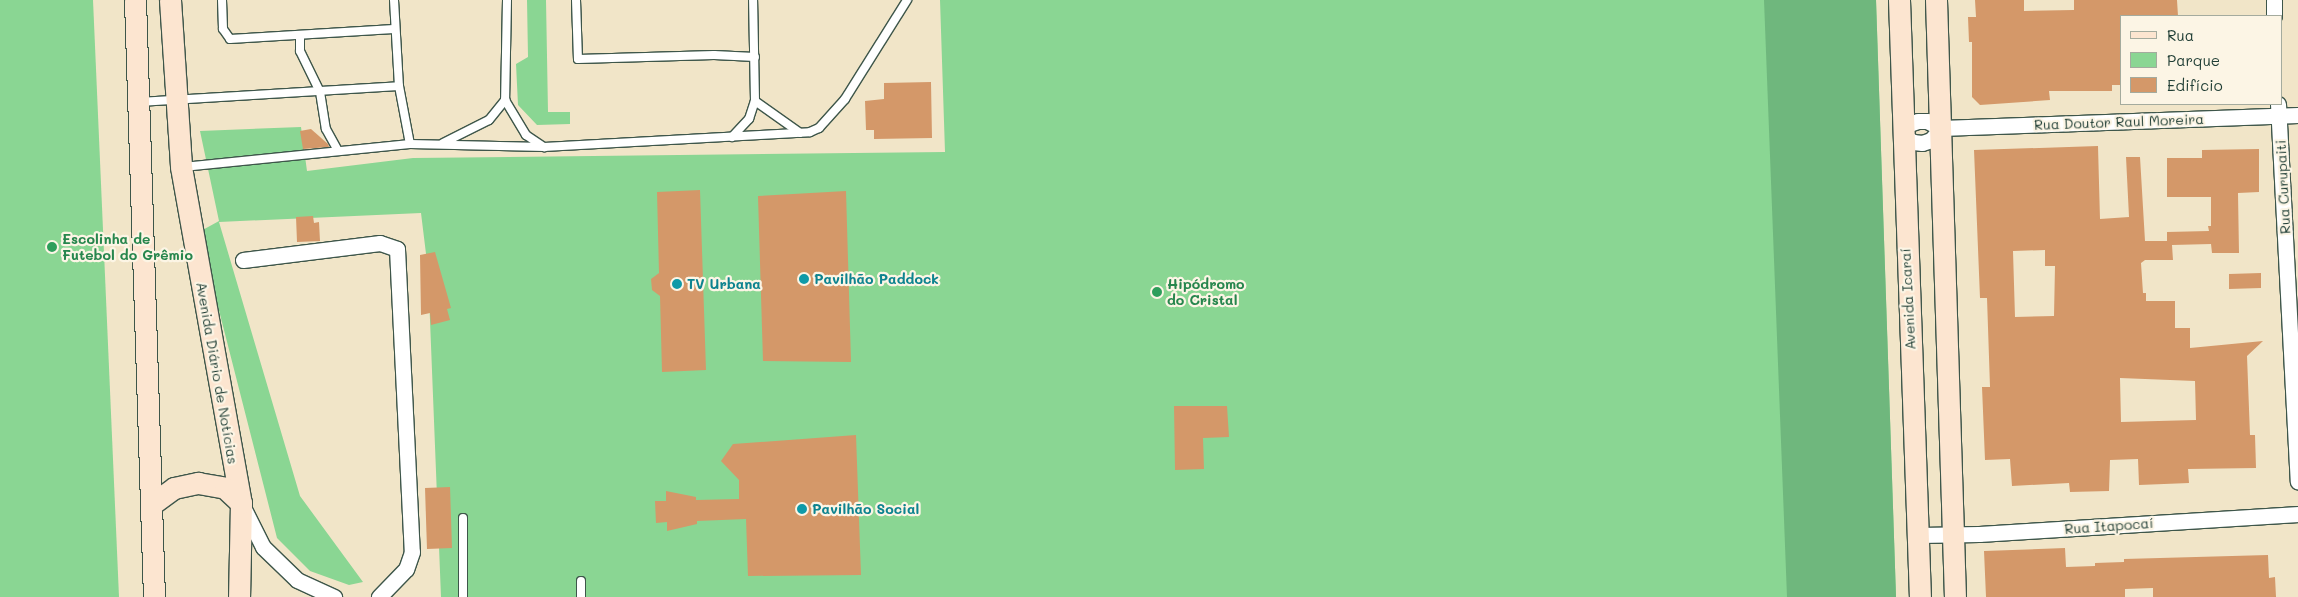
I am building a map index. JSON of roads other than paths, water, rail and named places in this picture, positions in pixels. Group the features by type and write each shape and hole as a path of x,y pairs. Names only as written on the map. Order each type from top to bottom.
{"main road":[{"path":"135,0 156,594"},
{"name":"Avenida Diário de Notícias","path":"170,0 181,167 240,503 240,597"},
{"name":"Avenida Icaraí","path":"1898,0 1901,134 1919,535 1920,597"},
{"path":"1936,0 1955,597"},
{"path":"152,504 174,488 198,483 226,488 240,503"}],"street":[{"path":"2274,0 2274,15"},
{"name":"Rua Doutor Raul Moreira","path":"1901,134 1909,124 1918,121 1927,121 1940,128 2279,110 2298,115"},
{"name":"Rua Curupaiti","path":"2279,110 2298,481"},
{"path":"1901,134 1912,142 1922,143 1931,140 1940,128"},
{"path":"243,260 380,243 397,249 400,270 412,552 406,569 380,597"},
{"path":"240,503 263,547 297,580 334,597"},
{"name":"Rua Itapocaí","path":"1919,535 1954,535 2298,514"}],"lane":[{"path":"222,0 222,29 230,39 394,29"},
{"path":"394,0 394,29 399,86 410,144"},
{"path":"507,0 505,100 526,135 544,147"},
{"path":"576,0 578,59 714,55 755,57"},
{"path":"732,137 749,119 755,101 753,0"},
{"path":"181,167 410,144 544,147 800,133 819,128 845,100 907,0"},
{"path":"300,35 300,51 320,92 326,129 338,151"},
{"path":"138,102 399,86"},
{"path":"439,144 476,130 489,120 505,100"},
{"path":"755,101 800,133"},
{"path":"463,518 463,597"},
{"path":"581,581 582,597"}],"place":[{"name":"Escolinha de Futebol do Grêmio","path":"52,247"},
{"name":"Pavilhão Paddock","path":"804,279"},
{"name":"TV Urbana","path":"677,284"},
{"name":"Hipódromo do Cristal","path":"1157,292"},
{"name":"Pavilhão Social","path":"802,509"}]}
